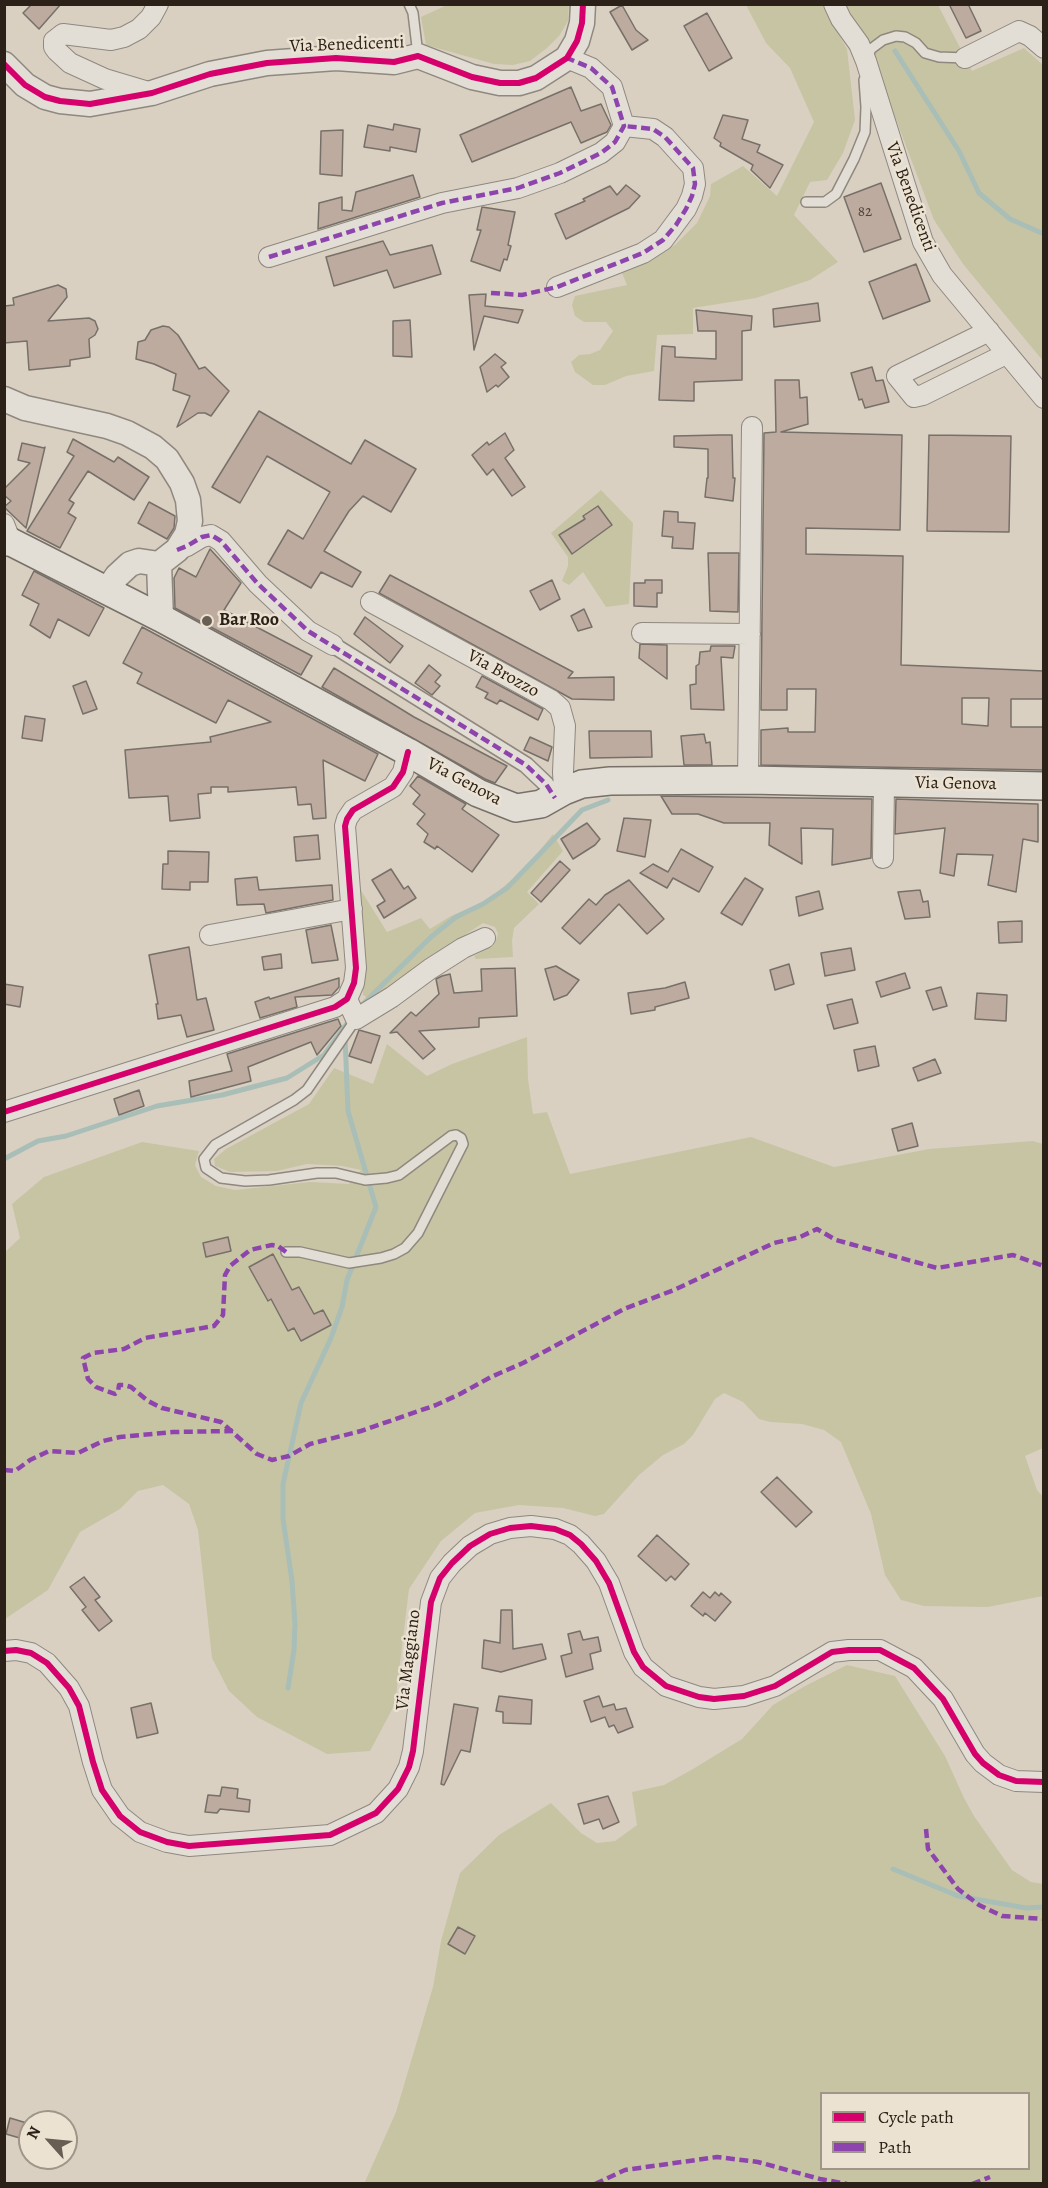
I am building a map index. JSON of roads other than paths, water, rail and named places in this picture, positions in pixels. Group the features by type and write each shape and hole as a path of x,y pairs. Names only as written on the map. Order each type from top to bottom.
{"main road":[{"name":"Via Genova","path":"7,536 408,752 478,793 516,808 530,806 582,784 610,781 748,780 1044,786"}],"street":[{"path":"152,93 105,79 70,63 57,51 54,41 63,34 111,40 124,38 139,29 158,4"},
{"path":"269,257 442,203 518,188 560,173 601,153 615,142 624,126 612,87 591,68 567,58 577,41 582,23 583,4"},
{"name":"Via Benedicenti","path":"834,4 841,19 859,44 866,61 923,242 942,275 1044,398"},
{"path":"965,58 1019,31 1030,36 1044,48"},
{"name":"Via Benedicenti","path":"4,64 25,85 45,97 90,104 152,93 210,74 267,63 336,58 394,62 418,56 472,77 500,83 536,78 567,58"},
{"path":"557,288 643,253 663,240 687,209 695,184 693,168 665,137 654,129 624,126"},
{"path":"989,331 897,376 914,397 923,395 1006,354"},
{"path":"4,399 25,408 107,426 127,433 153,447 167,459 182,483 188,500 190,521 187,534 168,557 161,618"},
{"path":"748,780 752,427"},
{"path":"107,590 130,564 168,557 202,537 211,535 221,542 258,584 308,631 526,765 560,794"},
{"name":"Via Brozzo","path":"371,602 551,700 560,708 565,726 560,794"},
{"path":"642,633 750,634"},
{"path":"353,1011 356,968 346,819 353,810 393,787 403,772 408,752"},
{"path":"883,858 884,783"},
{"path":"210,935 352,909"},
{"path":"4,1112 334,1007 353,1011 392,997 463,948 486,938"},
{"name":"Via Maggiano","path":"4,1651 16,1650 31,1653 47,1663 69,1688 79,1706 102,1790 120,1816 140,1832 149,1837 189,1846 330,1835 376,1813 398,1789 409,1767 413,1751 431,1602 440,1578 452,1563 489,1534 510,1528 531,1526 555,1529 581,1544 596,1560 609,1583 634,1652 643,1667 666,1686 699,1697 714,1699 744,1696 775,1686 832,1652 880,1650 914,1668 943,1699 975,1754 983,1763 999,1774 1016,1781 1044,1782"}],"lane":[{"path":"409,4 413,14 418,56"},
{"path":"806,202 825,202 836,194 854,159 865,132 865,88 862,69 871,49 883,40 896,36 911,40 925,53 939,57 965,58"},
{"path":"286,1252 300,1252 349,1263 381,1258 405,1248 418,1233 462,1144 461,1138 456,1135 451,1136 399,1175 387,1178 365,1180 336,1173 317,1173 245,1181 221,1178 206,1168 204,1159 214,1145 294,1100 307,1090 353,1011"}],"waterway":[{"path":"895,51 959,151 979,193 1010,219 1044,234"},
{"path":"361,1006 431,937 456,917 483,904 507,888 582,810 608,800"},
{"path":"4,1159 38,1141 66,1136 157,1106 222,1095 287,1078 324,1055 351,1018"},
{"path":"288,1688 294,1650 295,1624 292,1581 283,1519 283,1484 301,1403 331,1338 342,1307 347,1280 376,1207 348,1111 345,1037"},
{"path":"893,1869 958,1896 1026,1908 1044,1907"}],"place":[{"name":"Bar Roo","path":"207,621"}]}
